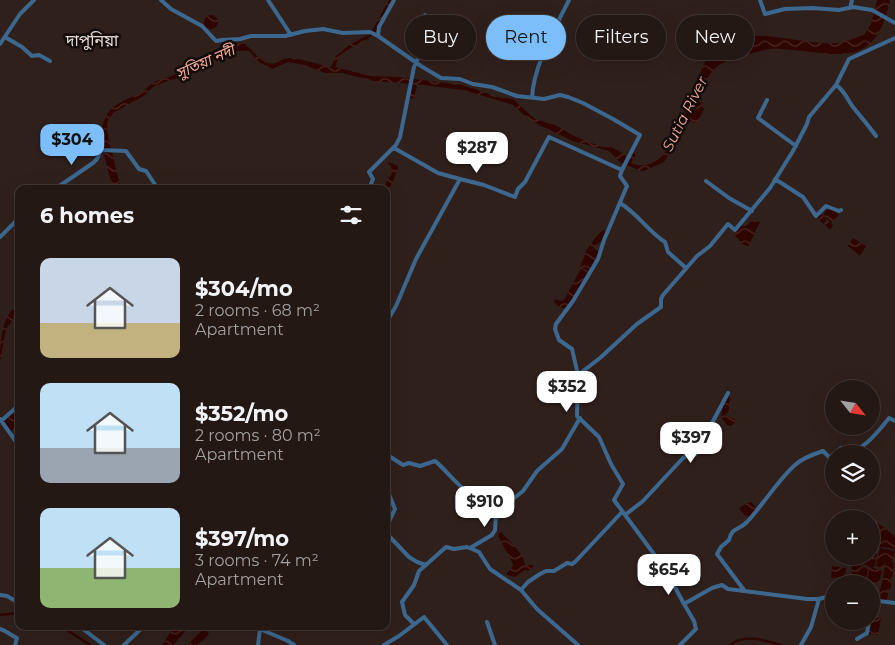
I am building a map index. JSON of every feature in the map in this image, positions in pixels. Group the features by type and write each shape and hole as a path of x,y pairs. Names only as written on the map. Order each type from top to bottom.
{"street":[{"path":"0,44 20,14 34,0"},
{"path":"161,0 171,9 202,26 216,41 252,36 291,35 323,29 343,34 370,32 436,76 446,79 460,79 517,96 544,99 560,95 568,97 606,115 640,136 622,170 620,176 627,186 598,259 573,301 556,324 555,329 559,340 572,349 578,375 577,416 599,437 611,464 623,484 614,500 665,569 694,621 696,629 680,645"},
{"path":"268,0 291,35"},
{"path":"377,36 394,0"},
{"path":"532,98 532,85 548,43 569,0"},
{"path":"760,0 765,14 786,9 839,10 853,7 872,10 893,21"},
{"path":"850,8 852,0"},
{"path":"5,37 22,47 32,56 39,55 50,61"},
{"path":"578,375 600,358 637,324 661,307 661,299 686,268 710,246 728,224 735,230 752,211 770,188 796,146 808,124 809,117 836,85 849,59 895,38"},
{"path":"371,185 373,179 369,172 398,142 403,126 414,67 417,60"},
{"path":"836,85 843,90 854,108 876,136"},
{"path":"767,100 758,118 796,146"},
{"path":"394,148 438,173 484,185 515,197 519,187 525,182 548,137 622,170"},
{"path":"61,185 93,163 101,150 113,150 126,151 139,169 146,171 155,185"},
{"path":"390,316 416,259 429,239 460,179"},
{"path":"775,179 803,198 816,216 826,206 841,210"},
{"path":"706,181 729,198 752,211"},
{"path":"620,203 634,212 656,236 665,242 668,252 686,268"},
{"path":"0,237 15,222"},
{"path":"521,590 528,582 540,574 546,571 554,571 567,563 572,564 575,562 610,522 643,501 683,458 689,454 695,455 728,393"},
{"path":"15,408 1,420 15,440"},
{"path":"470,548 492,535 495,530 498,510 523,490 537,471 562,449 580,418"},
{"path":"863,445 890,418 895,421"},
{"path":"744,590 717,554 721,547 729,540 729,535 744,524 760,507 794,465 823,451 825,453"},
{"path":"390,457 403,465 409,463 420,466 435,461 465,491 478,488 498,510"},
{"path":"390,497 395,509 390,520"},
{"path":"390,537 409,556 417,562 426,565"},
{"path":"414,624 405,615 402,602 414,585 419,570 446,547 454,549 460,547 470,548 482,555 490,569 521,590 537,609 578,645"},
{"path":"684,604 720,585 727,589 807,599 825,597"},
{"path":"0,595 7,596 15,601"},
{"path":"801,645 811,627 819,599"},
{"path":"880,601 895,603"},
{"path":"384,645 424,617 447,645"},
{"path":"487,622 495,645"},
{"path":"0,629 6,631 10,636 17,638 15,645"},
{"path":"84,630 104,645"},
{"path":"124,645 140,630"},
{"path":"258,645 259,630"},
{"path":"263,630 294,645"},
{"path":"857,639 867,633 868,630"}],"water":[{"path":"389,0 392,0 373,35 340,56 336,67 370,76 398,77 462,85 502,98 513,99 535,119 555,125 576,137 602,147 611,147 626,155 625,160 628,162 633,152 636,155 631,163 648,165 661,157 673,141 707,60 731,60 720,64 701,87 694,100 703,103 702,107 704,109 698,121 695,123 688,121 687,118 678,139 664,162 644,171 621,163 609,151 573,141 539,125 526,117 513,105 463,90 415,84 417,87 412,99 410,98 412,84 374,81 342,73 325,73 304,65 288,62 272,69 259,62 249,51 231,51 210,60 190,74 154,86 145,95 113,113 107,123 108,136 120,185 113,185 103,148 102,127 105,117 118,104 142,92 155,82 174,75 213,51 230,44 242,43 261,60 269,63 276,63 290,58 331,67 336,56 349,45 370,34"},
{"path":"877,0 890,0 883,23 874,39 863,48 850,53 835,54 780,49 754,52 754,36 838,43 864,35 871,24"},
{"path":"208,15 214,15 218,22 214,29 208,29 204,25 204,19"},
{"path":"389,162 398,166 390,186 385,185 392,173 391,166 388,164"},
{"path":"831,208 839,215 831,223 833,225 830,230 825,225 830,222 824,217 827,221 823,224 817,217 819,214 824,216 825,211"},
{"path":"753,220 760,222 748,246 742,244 734,234 741,226 746,226"},
{"path":"603,230 607,232 604,239 593,248 598,251 598,254 589,271 580,267 587,249"},
{"path":"853,238 866,246 860,256 848,246"},
{"path":"582,269 587,273 572,300 565,308 559,307 554,302 555,299 564,300"},
{"path":"15,307 15,313 13,320 6,329 0,362 1,338 5,322"},
{"path":"729,396 731,400 729,402 729,410 727,414 724,414 737,421 731,426 727,425 721,417 723,406"},
{"path":"15,412 15,426 11,432 3,422"},
{"path":"751,502 757,508 748,519 739,509"},
{"path":"880,525 895,536 895,549 880,548"},
{"path":"499,532 513,544 525,563 525,568 529,565 533,565 533,567 515,577 507,575 513,564 498,536"},
{"path":"880,548 895,551 892,561 894,564 892,578 889,579 892,581 890,589 885,590 889,592 886,601 880,599 885,562 882,568 876,566 880,565"},
{"path":"852,565 859,565 868,569 867,575 852,575"},
{"path":"866,565 875,565 873,568 882,571 880,579 880,575 868,575 870,567"},
{"path":"832,566 846,568 845,575 831,575"},
{"path":"172,630 186,630 173,645 162,645"},
{"path":"196,630 206,630 209,634 199,645 188,645 199,633"},
{"path":"870,630 879,630 878,635 869,634"}],"waterway":[{"path":"0,615 15,613"},
{"path":"67,630 90,645"},
{"path":"731,645 741,639 762,640 781,645"}],"district":[{"name":"দাপুনিয়া","path":"92,40"}],"water label":[{"name":"সুতিয়া নদী","path":"205,62"},
{"name":"Sutia River","path":"685,114"}]}
